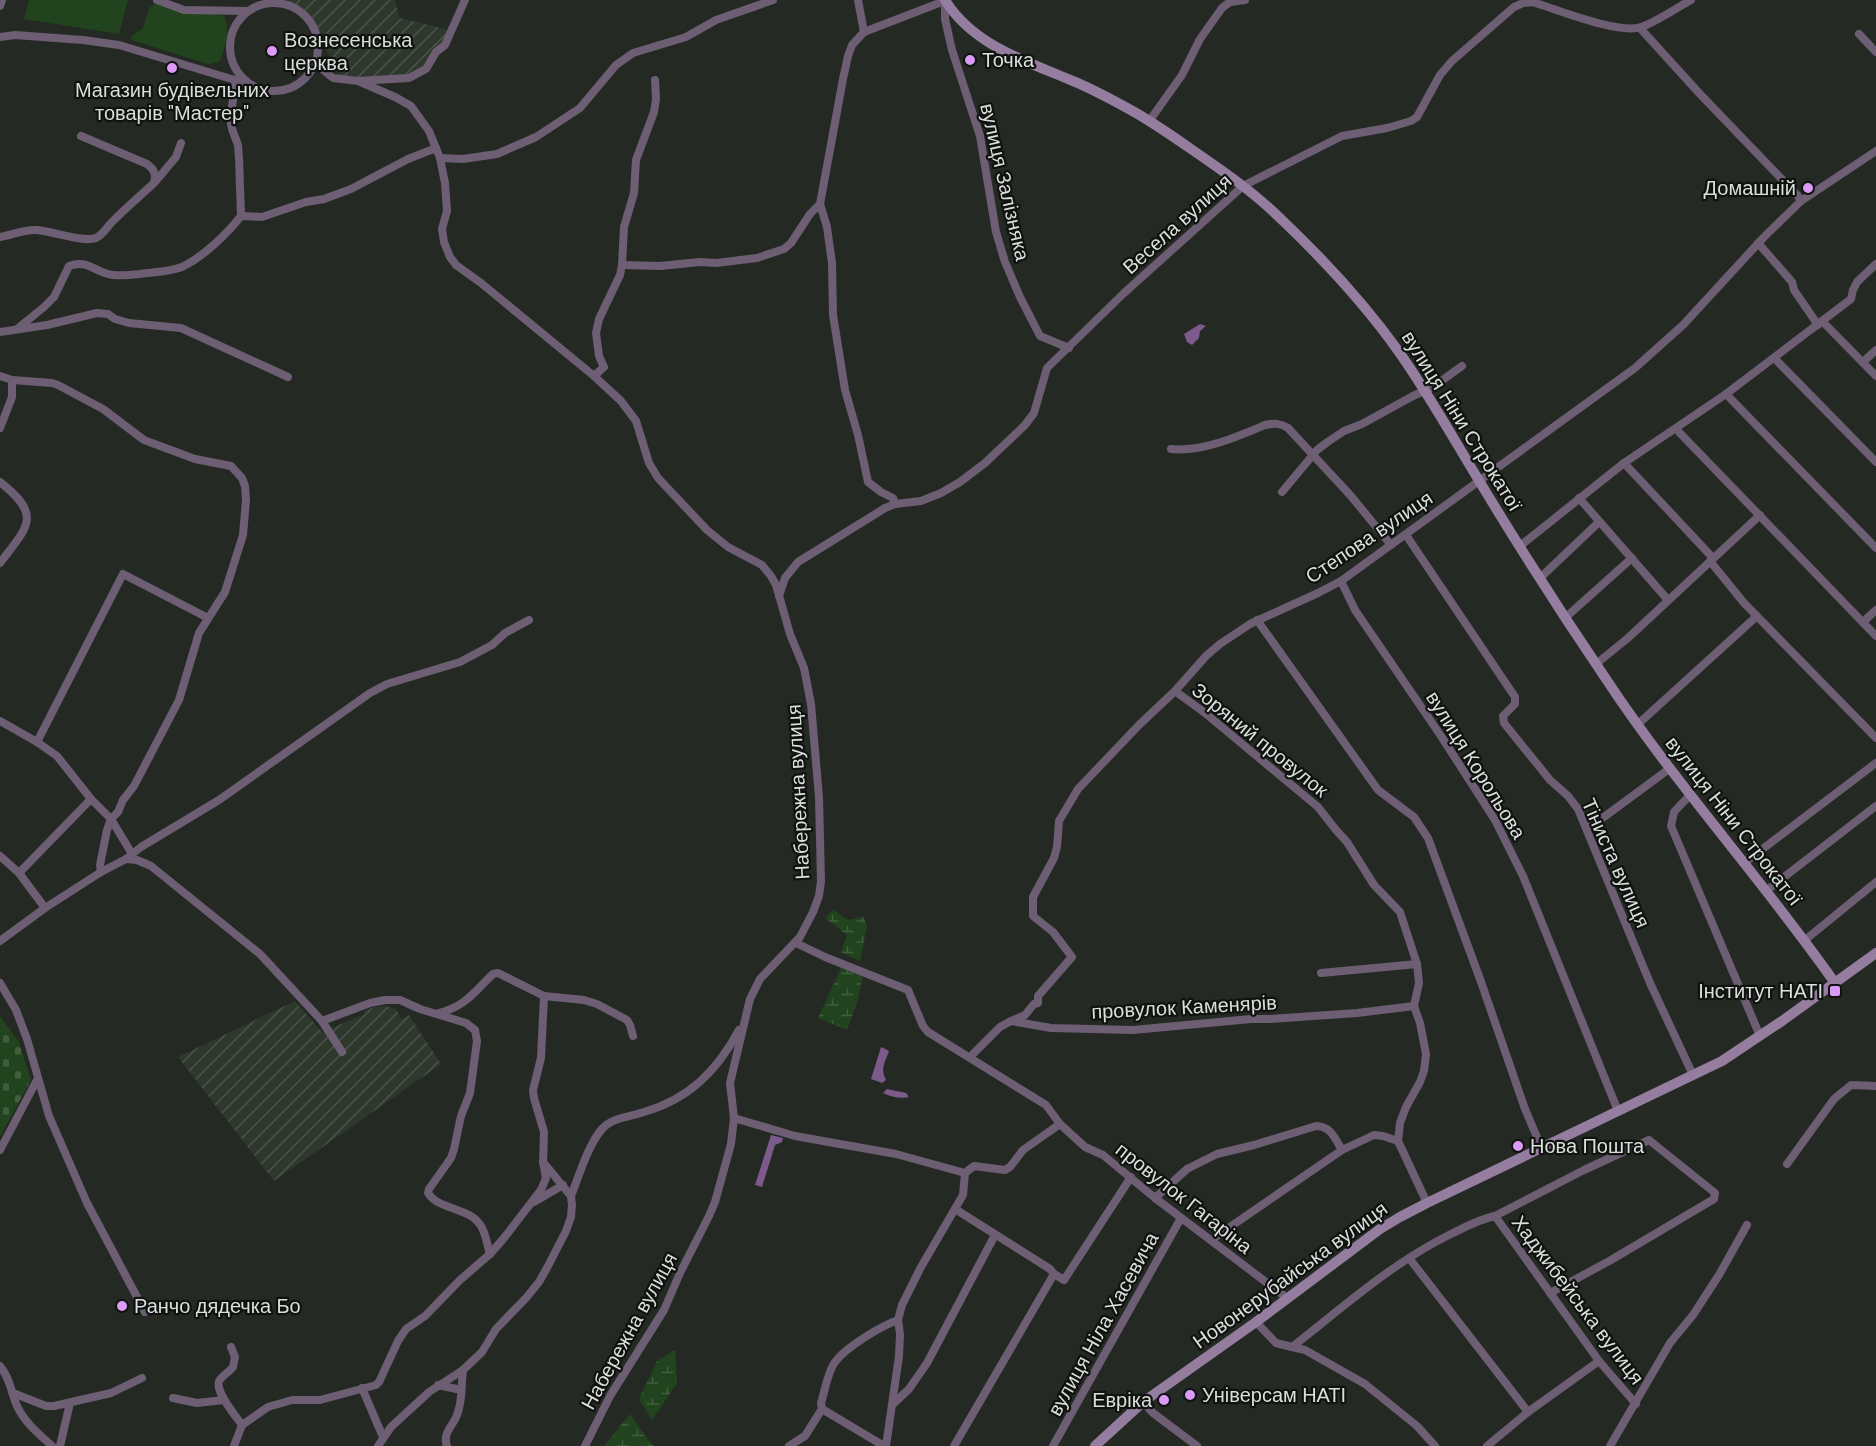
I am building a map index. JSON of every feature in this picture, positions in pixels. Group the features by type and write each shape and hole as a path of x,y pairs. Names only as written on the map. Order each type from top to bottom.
{"street":[{"path":"0,6 2,0"},
{"path":"157,0 184,10 248,11"},
{"path":"315,63 333,78 358,81 409,78 426,69 436,52 445,45 465,0"},
{"path":"440,158 463,159 497,154 536,137 580,108 616,65 633,53 686,38 716,20 773,0"},
{"path":"858,0 864,32"},
{"path":"895,504 893,498 868,482 845,390 833,315 832,263 827,227 820,204 852,45 864,32 945,0"},
{"name":"вулиця Ніни Строкатої","path":"945,0 954,14 985,41 1020,59 1073,81 1150,120 1243,186 1282,220 1345,287 1385,333 1425,390 1540,578 1637,725 1669,769 1805,940 1835,983"},
{"name":"вулиця Залізняка","path":"945,0 945,19 952,50 981,136 994,221 1005,262 1040,336 1069,348"},
{"path":"1150,120 1182,75 1200,39 1222,8 1230,2 1245,0"},
{"path":"1691,0 1640,28 1801,201"},
{"path":"0,37 15,35 118,45 272,91 288,89 305,78 315,63 318,48 317,37 308,18 286,4 264,2 248,11 234,27 230,39 231,58 236,70 252,85"},
{"name":"Весела вулиця","path":"779,597 785,578 798,562 885,508 895,504 921,501 941,493 985,463 1025,425 1034,413 1047,368 1123,294 1243,186 1342,136 1411,122 1418,117 1440,75 1452,61 1514,7 1523,3 1532,2 1590,21 1640,28"},
{"path":"1859,34 1876,52"},
{"path":"17,329 54,297 69,266 79,263 115,276 167,271 181,267 229,231 241,216 238,145 230,119 236,80"},
{"path":"594,376 604,368 599,356 596,333 599,318 620,275 624,227 634,194 636,160 654,112 655,80"},
{"path":"358,81 411,106 429,131 440,158 446,183 447,211 442,229 444,242 456,265 594,376 630,411 636,421 653,471 711,534 728,547 762,565 771,576 785,578"},
{"path":"81,136 147,164 156,176 154,183"},
{"path":"0,237 34,230 57,232 82,239 95,239 154,183 176,157 181,143"},
{"path":"241,216 272,215 306,202 324,199 351,189 408,159 436,148"},
{"name":"Степова вулиця","path":"1011,1021 1025,1015 1034,1004 1038,1003 1038,996 1072,957 1053,932 1033,916 1032,911 1033,897 1058,847 1059,821 1078,789 1175,691 1206,656 1257,620 1318,593 1341,580 1635,368 1683,325 1758,243 1801,201 1876,151"},
{"path":"622,265 660,266 757,258 784,249 792,243 810,214 820,204"},
{"path":"1758,243 1792,282 1794,290 1820,323 1876,376"},
{"path":"1520,546 1624,463 1726,394 1851,299 1857,282 1876,264"},
{"path":"0,332 47,325 98,313 108,314 115,319 129,323 181,328 288,377"},
{"path":"1863,362 1876,350"},
{"path":"1774,358 1876,462"},
{"path":"1282,492 1313,455 1329,441 1344,431 1433,387 1462,366"},
{"path":"0,376 12,380 58,385 103,409 144,440 195,459 231,466 237,471 245,486 243,535 225,592 199,633 179,700 134,786 111,819 100,865 101,872"},
{"path":"0,428 12,397 12,380"},
{"path":"1726,394 1876,548"},
{"path":"1171,449 1202,447 1265,425 1282,424 1351,495 1391,545"},
{"path":"1676,429 1876,636"},
{"path":"1624,463 1712,560 1744,603 1876,738"},
{"path":"0,482 21,501 28,514 24,531 0,563"},
{"path":"1579,498 1668,600"},
{"path":"1596,664 1628,638 1760,515"},
{"path":"1540,578 1599,522"},
{"name":"Тіниста вулиця","path":"1406,535 1515,697 1515,704 1503,716 1504,723 1550,780 1578,808 1650,983 1693,1075"},
{"path":"1566,618 1632,558"},
{"path":"37,742 123,573 208,618"},
{"name":"Набережна вулиця","path":"585,1446 608,1400 664,1310 715,1202 731,1144 734,1118 730,1083 750,999 760,979 796,943 808,924 819,896 819,797 814,729 807,681 787,626 776,585 771,576"},
{"name":"вулиця Корольова","path":"1341,580 1355,610 1441,736 1508,843 1618,1111"},
{"path":"1863,622 1876,609"},
{"path":"1637,725 1757,616"},
{"path":"0,941 45,908 219,800 370,693 387,684 460,662 492,645 506,633 529,620"},
{"path":"1257,620 1378,790 1414,817 1428,838 1525,1109 1542,1149"},
{"name":"Зоряний провулок","path":"1175,691 1205,713 1318,807 1347,842 1374,885 1400,912 1417,964 1419,983 1414,1006 1426,1046 1426,1061 1420,1082 1400,1123 1398,1142"},
{"path":"0,721 37,742 61,761 91,799 111,819 129,856 151,866 260,954 322,1021 342,1052"},
{"path":"1744,863 1876,764"},
{"path":"1586,827 1604,817 1669,769"},
{"path":"1690,795 1674,812 1671,826 1760,1035"},
{"path":"19,873 91,799"},
{"path":"1766,891 1876,806"},
{"path":"0,856 19,873 45,908"},
{"path":"1805,940 1876,882"},
{"name":"провулок Гагаріна","path":"796,943 908,990 923,1026 928,1032 1046,1105 1060,1124 1085,1147 1103,1155 1155,1198 1287,1298"},
{"name":"Новонерубайська вулиця","path":"1095,1446 1143,1402 1256,1322 1380,1229 1427,1203 1722,1061 1876,952"},
{"path":"1321,973 1417,964"},
{"path":"438,1014 463,1004 493,974 498,973 544,996 584,1000 597,1004 627,1020 633,1036"},
{"path":"0,983 16,1010 27,1039 49,1116 87,1203 145,1312"},
{"path":"227,1446 235,1443 247,1419 268,1407 292,1400 320,1400 380,1382 398,1341 406,1329 425,1316 489,1254 541,1190 546,1178 543,1162 544,1132 533,1090 541,1058 544,996"},
{"path":"322,1021 370,1003 400,1000 420,1009 460,1020 475,1030 477,1041 470,1094 461,1116 451,1158 428,1193 434,1199 475,1218 483,1229 489,1254"},
{"name":"провулок Каменярів","path":"1011,1021 1051,1028 1133,1030 1251,1019 1357,1013 1414,1006"},
{"path":"970,1058 1000,1027 1011,1021"},
{"path":"378,1446 391,1427 438,1385 463,1370 482,1352 496,1329 539,1282 566,1231 571,1217 571,1196 587,1157 603,1128 617,1119 646,1112 670,1102 694,1088 715,1068 744,1025"},
{"path":"0,1150 37,1080"},
{"path":"1787,1164 1834,1099 1851,1085 1876,1086"},
{"path":"734,1118 795,1136 896,1154 965,1173"},
{"path":"822,1409 885,1446 899,1356 898,1320 902,1305 916,1276 963,1195 965,1173 974,1166 1005,1170 1023,1150 1060,1124"},
{"path":"1155,1198 1187,1169 1217,1154 1316,1126 1330,1130 1342,1150"},
{"path":"1211,1240 1342,1150 1374,1135 1398,1142 1427,1203"},
{"name":"Хаджибейська вулиця","path":"1289,1347 1365,1289 1429,1245 1482,1219 1495,1216 1648,1140 1715,1194 1714,1199 1550,1293"},
{"path":"543,1162 571,1196"},
{"path":"955,1209 1064,1280 1131,1177"},
{"path":"528,1206 563,1185"},
{"name":"Хаджибейська вулиця","path":"1495,1216 1599,1361 1636,1404"},
{"name":"вулиця Ніла Хасевича","path":"1053,1446 1182,1218"},
{"name":"Хаджибейська вулиця","path":"1610,1446 1670,1343 1693,1315 1747,1226"},
{"path":"892,1405 909,1389 927,1363 995,1235"},
{"path":"1409,1258 1528,1412"},
{"path":"954,1446 1054,1274"},
{"path":"789,1446 805,1436 822,1409 821,1403 834,1364 844,1353 877,1330 898,1320"},
{"path":"1256,1322 1276,1343 1305,1350 1365,1384 1417,1426 1435,1446"},
{"path":"231,1347 235,1357 233,1367 220,1378 218,1384 224,1400 242,1425"},
{"path":"1487,1446 1528,1412 1599,1361"},
{"path":"0,1366 8,1377 18,1407 25,1419 52,1446"},
{"path":"447,1446 444,1440 457,1416 462,1397 463,1370"},
{"path":"13,1393 46,1406 111,1393 142,1378"},
{"path":"438,1385 461,1390"},
{"path":"362,1388 383,1437"},
{"path":"173,1398 197,1403 224,1400"},
{"path":"1143,1402 1153,1413 1197,1446"},
{"path":"60,1446 70,1403"}],"shaded area":[{"path":"285,0 395,0 400,18 450,29 429,64 410,81 340,77 314,26"},
{"path":"1200,324 1206,326 1200,331 1199,338 1192,345 1187,342 1184,334"},
{"path":"295,1001 322,1032 365,1014 364,1011 375,1007 386,1006 396,1009 401,1019 409,1015 441,1064 274,1181 178,1057"},
{"path":"881,1047 889,1051 883,1069 886,1080 882,1083 871,1079"},
{"path":"887,1089 906,1093 909,1097 889,1096 883,1093"},
{"path":"771,1135 783,1138 782,1142 775,1145 762,1187 755,1185"}],"green space":[{"path":"29,0 128,0 119,34 24,19"},
{"path":"157,3 224,16 227,33 219,62 208,64 131,40 132,36 143,28 149,8"},
{"path":"833,909 847,920 864,917 867,926 860,961 841,952 847,935 825,918"},
{"path":"842,966 863,975 857,1003 847,1030 818,1018"},
{"path":"0,1016 19,1042 31,1080 0,1137"},
{"path":"675,1350 677,1383 652,1420 639,1399 657,1361"},
{"path":"630,1414 653,1446 604,1446"}],"place":[{"name":"Вознесенська церква","path":"272,51"},
{"name":"Точка","path":"970,60"},
{"name":"Магазин будівельних товарів \"Мастер\"","path":"172,68"},
{"name":"Домашній","path":"1808,188"},
{"name":"Інститут НАТІ","path":"1835,991"},
{"name":"Нова Пошта","path":"1518,1146"},
{"name":"Ранчо дядечка Бо","path":"122,1306"},
{"name":"Універсам НАТІ","path":"1190,1395"},
{"name":"Евріка","path":"1164,1400"}]}
